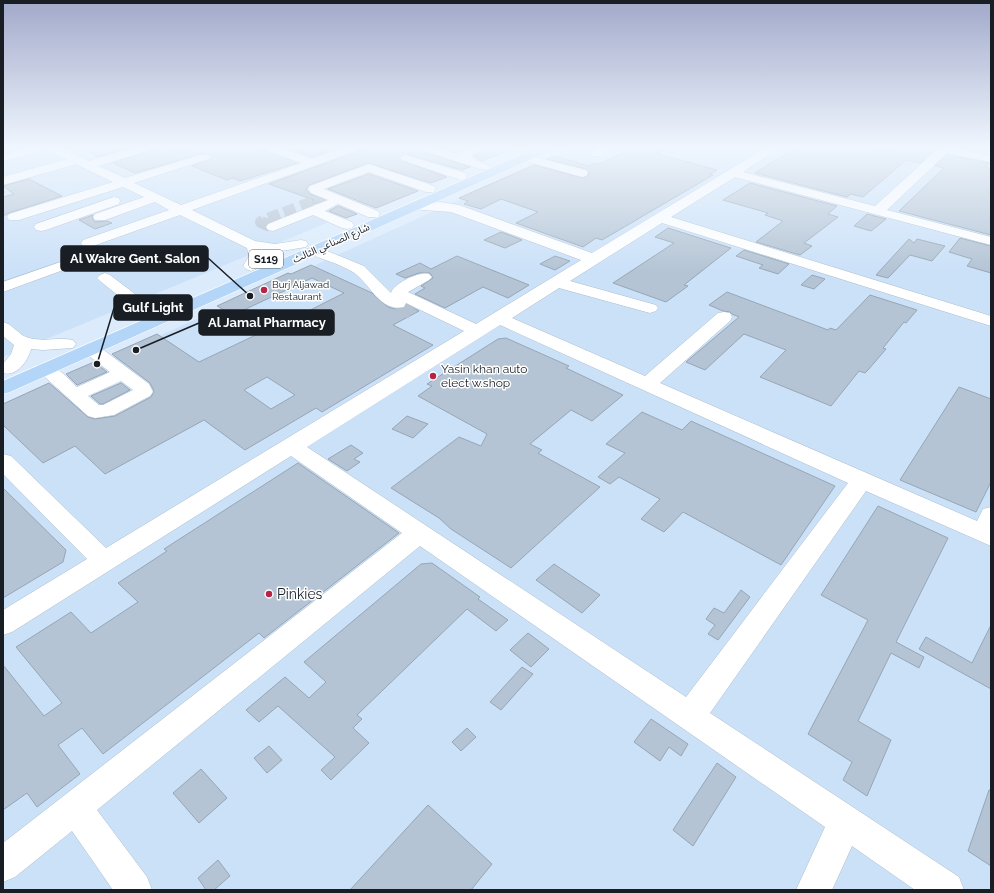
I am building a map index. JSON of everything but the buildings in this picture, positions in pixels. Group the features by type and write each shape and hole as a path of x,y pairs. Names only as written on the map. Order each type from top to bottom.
{"main road":[{"name":"شارع الصناعي الثالث","path":"6,370 251,266 416,206 441,189"},
{"name":"شارع الصناعي الثالث","path":"3,388 91,349 369,215 444,189"}],"street":[{"path":"17,220 132,189"},
{"path":"41,226 132,189"},
{"path":"135,189 252,245 275,248 309,245"},
{"path":"88,243 237,189"},
{"path":"315,189 369,215"},
{"path":"427,189 436,192 445,202 454,208"},
{"path":"3,624 708,189"},
{"path":"793,189 991,241"},
{"path":"878,211 902,189"},
{"path":"61,230 155,198"},
{"path":"314,217 331,203 369,215"},
{"path":"416,206 440,206 454,208 593,259"},
{"path":"103,247 192,216"},
{"path":"347,225 314,217 299,217 272,227 288,234 301,235 309,245 362,271 379,292 398,304"},
{"path":"660,218 991,321"},
{"path":"251,266 256,260 258,254 252,245"},
{"path":"3,273 50,257"},
{"path":"3,287 72,262"},
{"path":"424,277 400,290 399,294 471,335"},
{"path":"105,278 146,310"},
{"path":"557,282 650,308"},
{"path":"415,313 471,335"},
{"path":"647,384 724,317"},
{"path":"498,318 862,480 988,528"},
{"path":"3,327 23,343 43,345 67,344"},
{"path":"6,370 21,355 23,343"},
{"path":"45,369 93,410 99,412 106,411 143,392 142,388 91,349"},
{"path":"75,395 122,373"},
{"path":"291,446 946,890"},
{"path":"3,461 104,561"},
{"path":"690,716 862,480"},
{"path":"3,865 419,533"},
{"path":"75,807 134,890"},
{"path":"814,890 845,822"}],"shaded area":[{"path":"3,189 409,189 3,357"},
{"path":"483,189 991,189 991,890 3,890 3,407"}],"tunnel":[{"path":"284,213 318,200 330,203"},
{"path":"270,226 261,222 280,214"},
{"path":"398,304 415,313"}],"place":[{"name":"Burj Aljawad Restaurant","path":"264,290"},
{"name":"Al Wakre Gent. Salon","path":"250,296"},
{"name":"Al Jamal Pharmacy","path":"136,350"},
{"name":"Gulf Light","path":"97,364"},
{"name":"Yasin khan auto elect w.shop","path":"433,376"},
{"name":"Pinkies","path":"269,594"}]}
